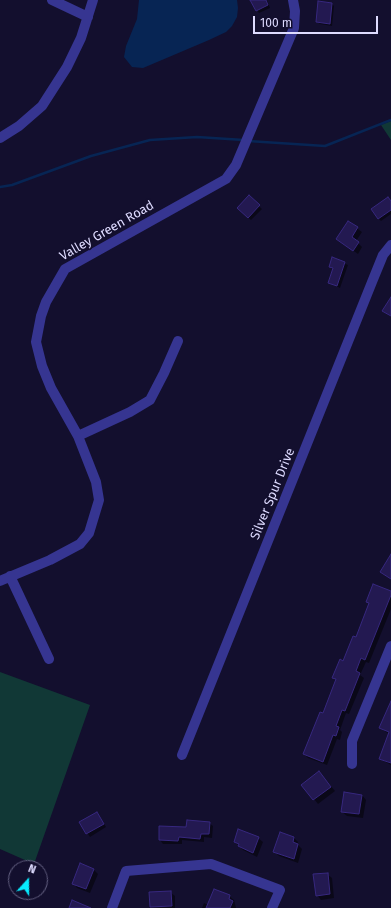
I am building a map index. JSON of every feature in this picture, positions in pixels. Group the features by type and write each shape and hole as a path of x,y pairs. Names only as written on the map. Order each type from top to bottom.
{"street":[{"path":"52,0 88,17"},
{"path":"0,138 19,126 42,106 67,67 81,38 93,0"},
{"name":"Valley Green Road","path":"0,581 50,560 80,544 89,534 99,500 96,482 78,436 51,388 42,366 36,342 40,316 46,302 65,269 226,179 236,165 294,28 295,11 293,0"},
{"name":"Silver Spur Drive","path":"182,755 383,255 391,245"},
{"path":"78,436 130,412 150,400 178,341"},
{"path":"10,576 49,659"},
{"path":"352,764 352,741 391,646"},
{"path":"112,908 126,871 210,864 280,890 272,908"}],"green space":[{"path":"391,121 391,140 381,125"},
{"path":"0,672 90,705 35,860 25,860 0,849"}],"water":[{"path":"139,0 237,0 237,17 232,26 226,32 143,68 132,67 124,57 126,46 137,19"}],"building":[{"path":"250,0 266,0 268,5 256,11"},
{"path":"318,1 332,3 330,24 316,22"},
{"path":"249,195 260,205 248,218 237,208"},
{"path":"388,197 391,201 391,210 378,219 371,209"},
{"path":"348,221 358,227 352,237 359,242 353,251 336,239"},
{"path":"332,257 345,262 337,286 328,283 333,268 329,267"},
{"path":"391,297 391,316 382,311"},
{"path":"391,554 391,579 380,572"},
{"path":"373,584 391,591 391,595 365,660 361,658 356,671 360,673 345,711 342,710 336,726 339,727 336,736 333,735 323,762 303,754 320,712 323,713 336,679 332,678 340,659 343,661 353,636 356,637 369,603 366,602"},
{"path":"391,701 391,763 379,759 389,732 379,728"},
{"path":"319,771 331,787 313,800 301,785"},
{"path":"344,792 362,795 359,814 341,812"},
{"path":"97,812 104,824 86,834 79,822"},
{"path":"187,820 210,822 209,834 201,834 200,839 179,837 178,841 159,840 159,826 186,827"},
{"path":"238,829 259,837 253,853 238,846 239,844 234,842"},
{"path":"280,832 294,837 293,842 298,844 294,859 273,852"},
{"path":"80,863 94,869 86,889 72,884"},
{"path":"328,873 330,894 316,896 313,874"},
{"path":"214,889 230,895 229,899 233,901 230,908 206,908"},
{"path":"171,891 172,906 150,907 149,892"},
{"path":"72,900 91,908 69,908"}],"waterway":[{"path":"248,141 325,146 391,120"},
{"path":"0,187 12,185 91,156 150,140 197,137 244,140"}]}
